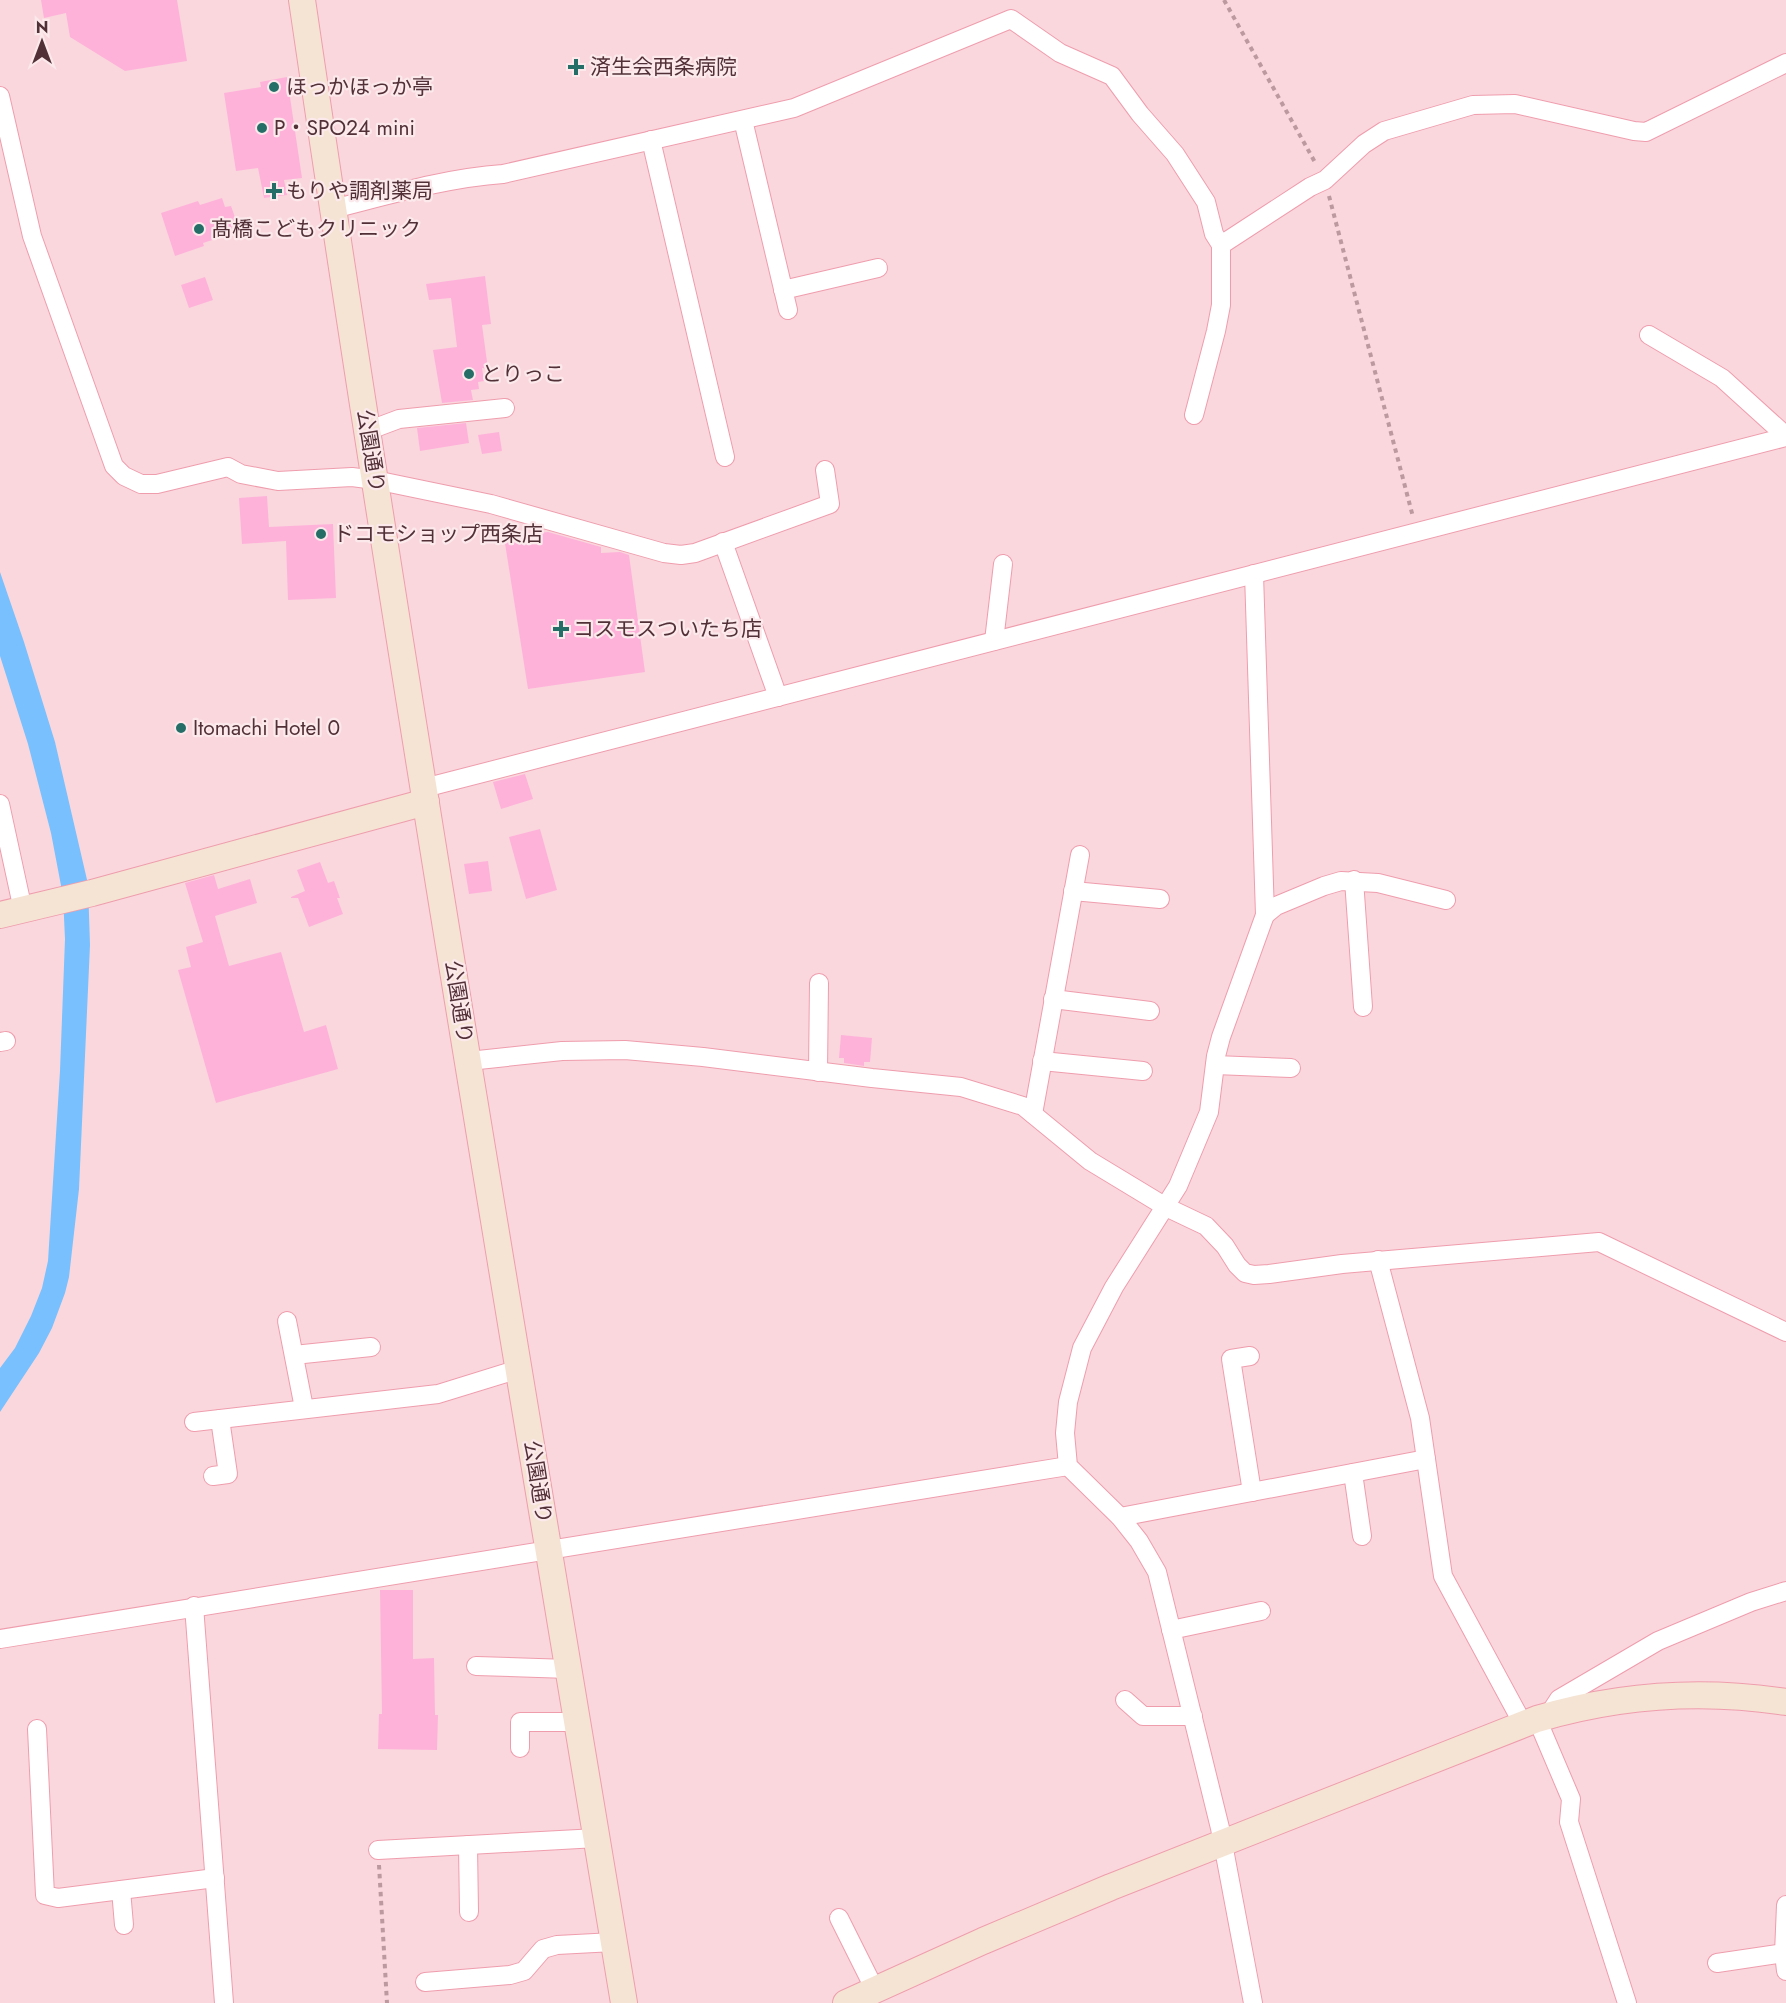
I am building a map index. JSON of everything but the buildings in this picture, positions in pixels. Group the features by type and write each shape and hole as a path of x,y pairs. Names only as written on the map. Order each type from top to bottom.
{"street":[{"name":"公園通り","path":"302,0 425,795 624,2003"},
{"path":"333,209 428,185 503,174 794,108 1011,19 1060,53 1112,76 1140,114 1175,154 1206,202 1214,234 1221,245 1221,304 1194,415"},
{"path":"1221,245 1310,187 1325,180 1364,144 1384,131 1473,105 1515,104 1646,132 1786,63"},
{"path":"0,96 32,236 98,425 114,466 124,476 141,484 157,484 228,467 242,474 278,480 352,477 375,480 491,504 664,553 681,555 695,553 830,504 825,470"},
{"path":"742,120 788,310"},
{"path":"651,140 725,457"},
{"path":"783,290 878,268"},
{"path":"1649,335 1722,378 1786,436"},
{"path":"367,431 399,419 505,408"},
{"path":"0,804 12,913 92,893 425,795 778,697 1786,436"},
{"path":"723,542 778,697"},
{"path":"994,641 1003,564"},
{"path":"1253,2003 1224,1843 1157,1572 1139,1540 1120,1517 1068,1466 1065,1433 1068,1402 1082,1348 1114,1287 1178,1186 1209,1112 1216,1056 1265,915 1254,574"},
{"path":"1033,1114 1080,855"},
{"path":"1265,915 1276,906 1324,885 1354,880 1378,883 1446,900"},
{"path":"1354,880 1363,1006"},
{"path":"1073,891 1160,899"},
{"path":"818,1072 819,983"},
{"path":"1053,999 1150,1011"},
{"path":"469,1060 562,1051 625,1050 961,1087 1023,1106 1090,1161 1166,1207 1206,1226 1225,1246 1245,1273 1262,1274 1378,1260 1599,1242 1786,1332"},
{"path":"1042,1061 1143,1071"},
{"path":"1215,1065 1291,1068"},
{"path":"1378,1260 1420,1418 1443,1576 1536,1720 1571,1799 1569,1822 1627,2003"},
{"path":"287,1321 304,1408"},
{"path":"294,1355 371,1347"},
{"path":"1250,1356 1231,1359 1252,1492"},
{"path":"194,1422 438,1394 519,1369"},
{"path":"213,1476 228,1474 220,1419"},
{"path":"1120,1517 1426,1460"},
{"path":"0,1639 1068,1466"},
{"path":"1353,1473 1362,1536"},
{"path":"1536,1720 1559,1699 1658,1641 1751,1602 1786,1591"},
{"path":"194,1606 224,2003"},
{"path":"1172,1630 1261,1611"},
{"path":"476,1666 569,1669"},
{"path":"846,2003 983,1941 1111,1887 1536,1720 1601,1703 1682,1695 1720,1695 1786,1702"},
{"path":"1125,1700 1143,1716 1193,1716"},
{"path":"520,1749 520,1722 578,1722"},
{"path":"37,1729 45,1895 58,1898 215,1878"},
{"path":"378,1850 597,1838"},
{"path":"468,1845 469,1912"},
{"path":"121,1890 124,1925"},
{"path":"1717,1963 1785,1962 1786,1905"},
{"path":"839,1918 875,1990"},
{"path":"425,1982 510,1975 524,1971 543,1949 557,1945 614,1942"}],"path":[{"path":"1224,0 1325,180 1417,532"},
{"path":"378,1850 387,2003"}],"water":[{"path":"0,572 55,742 88,884 90,945 79,1189 69,1277 52,1328 39,1353 0,1412 0,1368 15,1348 31,1316 42,1288 48,1261 60,1071 65,939 63,896 51,833 28,744 0,656"}],"place":[{"name":"済生会西条病院","path":"576,67"},
{"name":"ほっかほっか亭","path":"274,87"},
{"name":"P・SPO24 mini","path":"262,128"},
{"name":"もりや調剤薬局","path":"274,191"},
{"name":"髙橋こどもクリニック","path":"199,229"},
{"name":"とりっこ","path":"469,374"},
{"name":"ドコモショップ西条店","path":"321,534"},
{"name":"コスモスついたち店","path":"561,629"},
{"name":"Itomachi Hotel 0","path":"181,728"}]}
